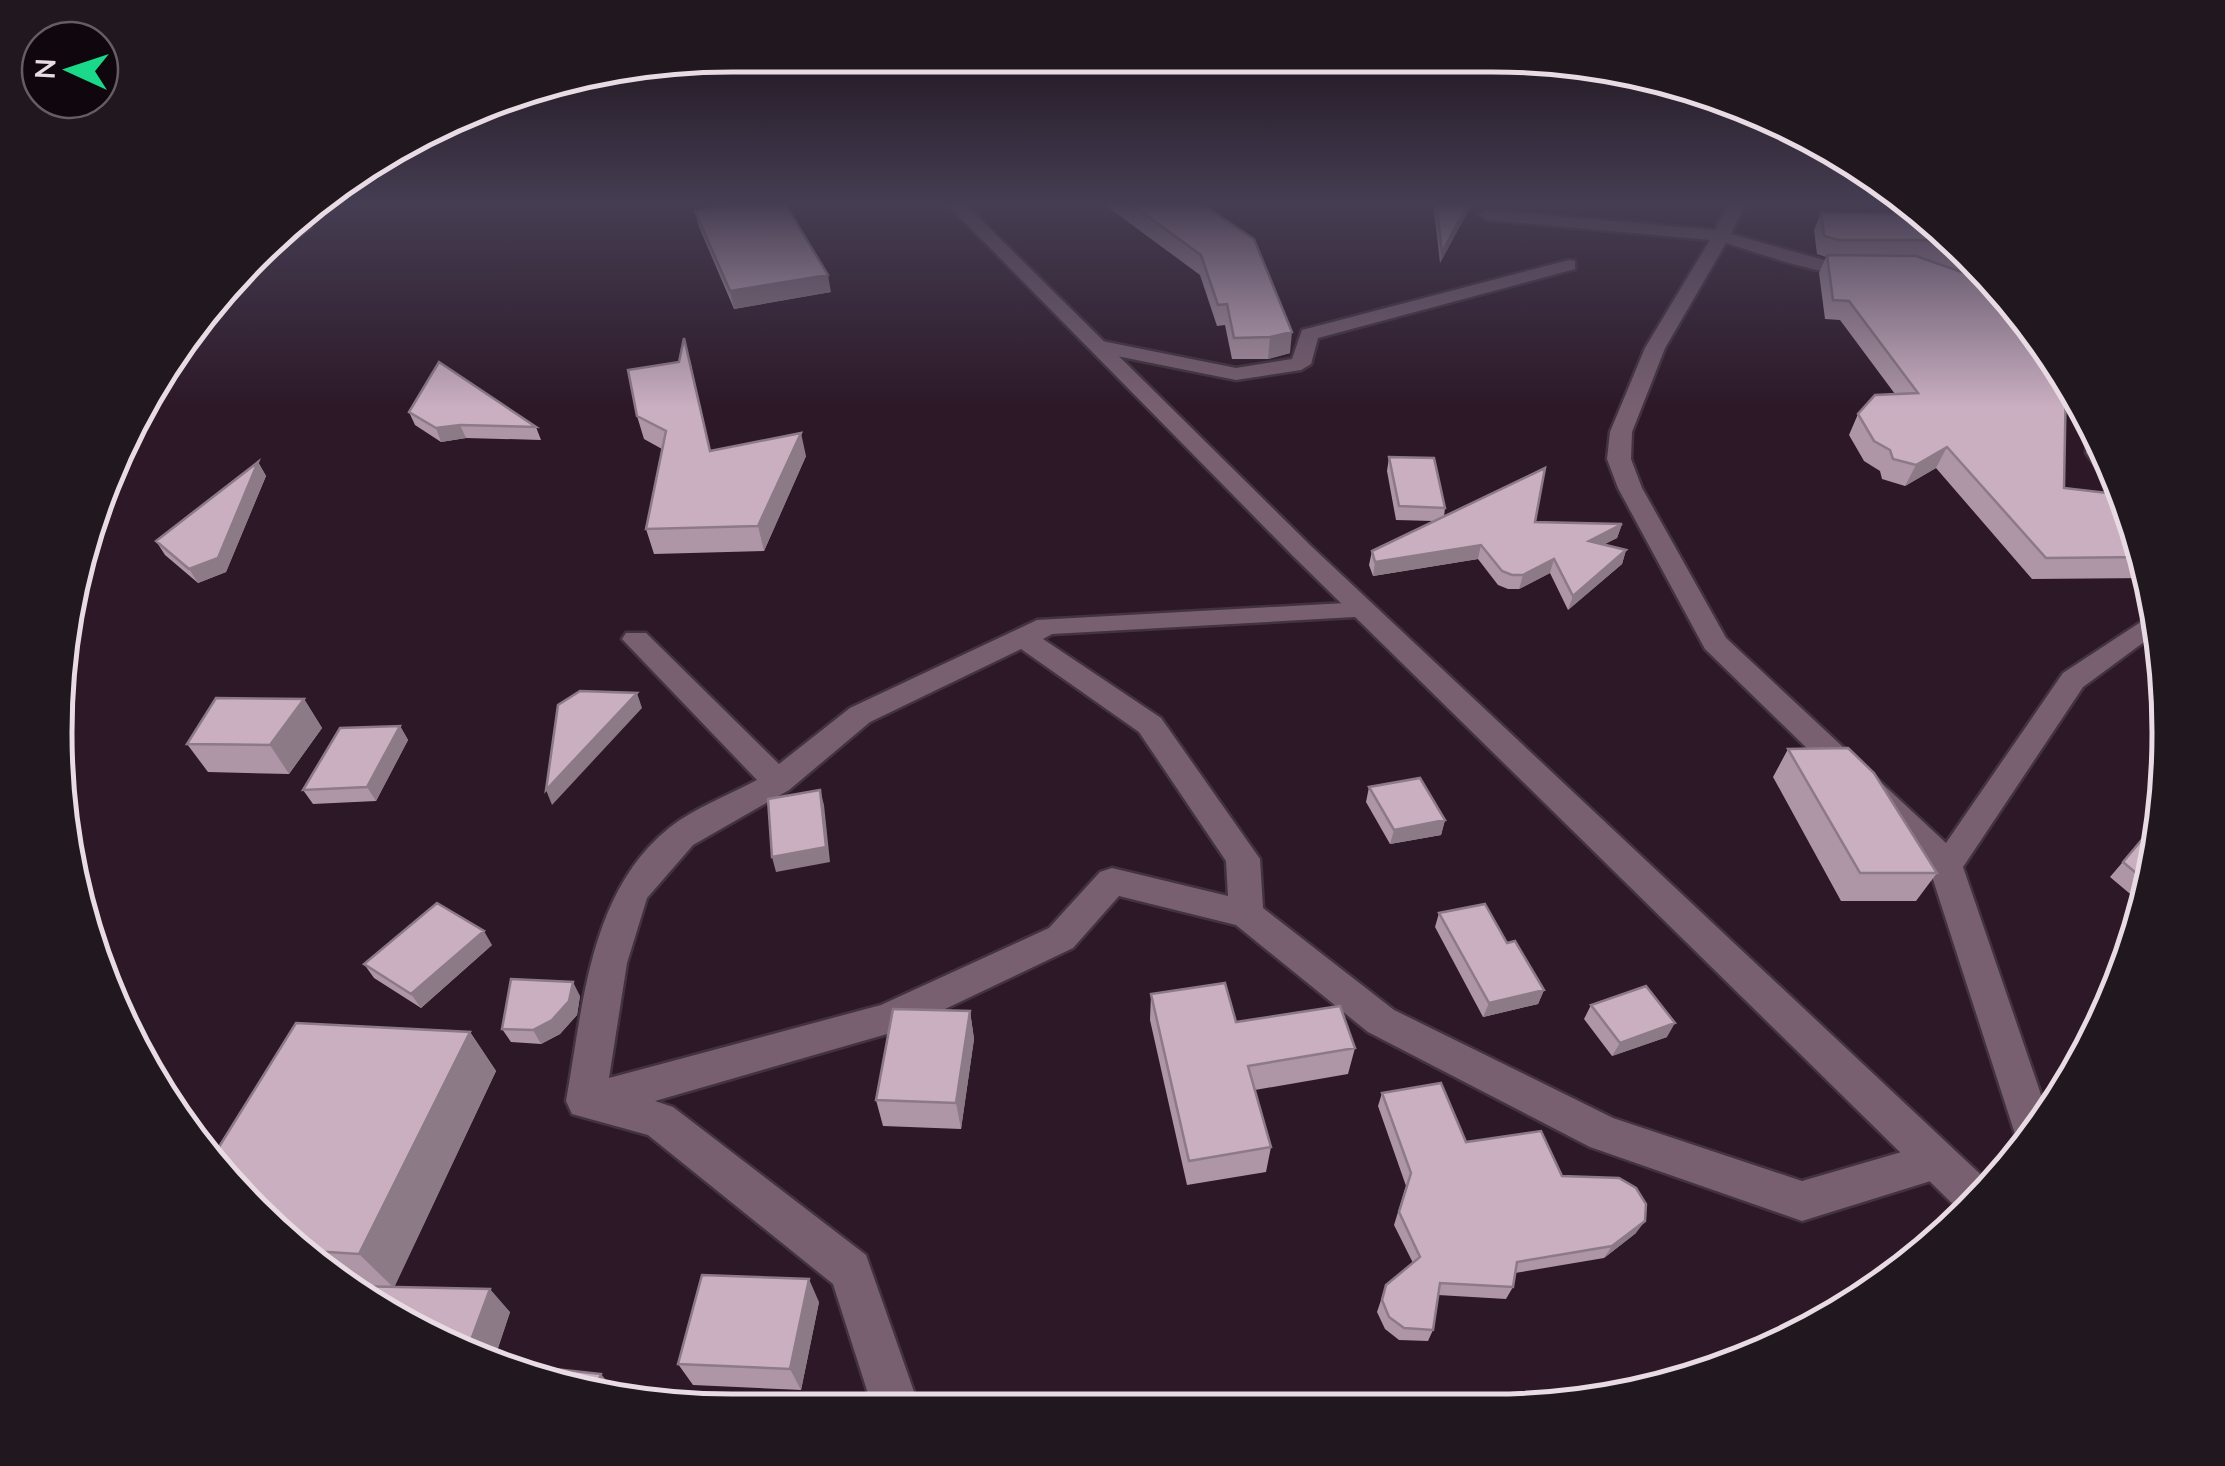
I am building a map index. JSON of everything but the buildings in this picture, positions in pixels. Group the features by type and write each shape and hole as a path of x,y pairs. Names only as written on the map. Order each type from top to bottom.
{"street":[{"path":"1021,270 1363,610 1967,1191"},
{"path":"1097,346 1236,374 1301,364 1309,334 1546,270"},
{"path":"1703,270 1655,348 1628,415 1620,446 1624,473 1715,644 1944,862 2028,1118"},
{"path":"586,1101 609,963 632,892 681,836 778,782 860,715 1046,626 1363,610"},
{"path":"1944,862 1954,856 2073,680 2144,629"},
{"path":"1022,637 1150,724 1243,859 1246,914"},
{"path":"636,639 778,782"},
{"path":"586,1101 888,1019 1060,938 1112,880 1246,914 1381,1021 1604,1134 1802,1201 1936,1161"},
{"path":"586,1101 659,1120 851,1270 889,1394"}]}
